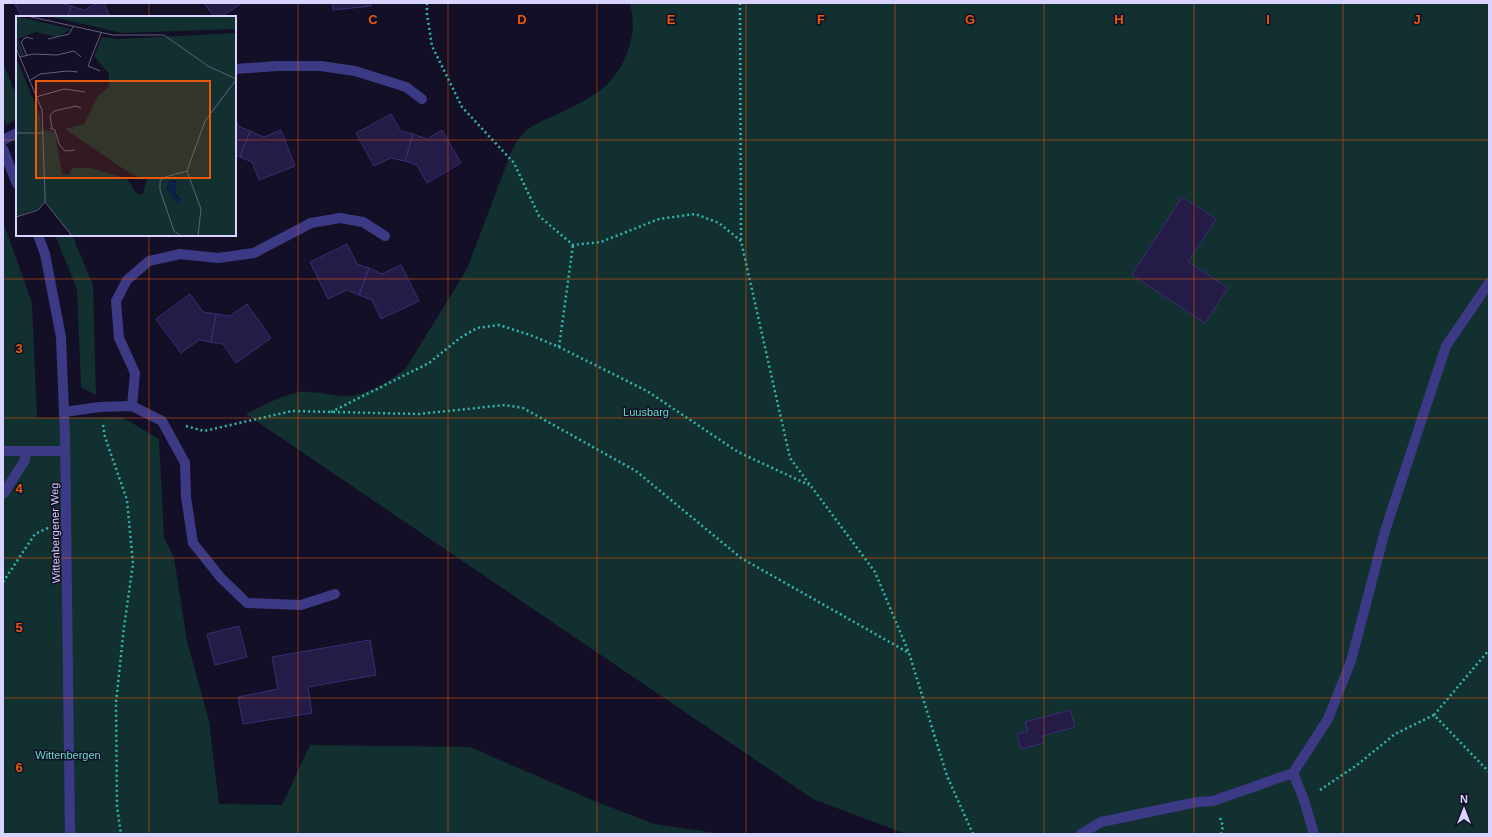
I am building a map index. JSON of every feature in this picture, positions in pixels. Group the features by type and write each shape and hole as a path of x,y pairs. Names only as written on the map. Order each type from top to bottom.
{"street":[{"path":"236,69 276,66 321,66 355,71 406,87 422,99"},
{"path":"3,140 16,134"},
{"path":"3,149 16,182"},
{"path":"132,406 135,374 120,338 116,301 127,280 149,261 180,254 218,258 254,252 311,223 340,218 363,222 385,236"},
{"name":"Wittenbergener Weg","path":"38,236 46,254 62,336 67,528 70,834"},
{"path":"1081,834 1101,822 1197,802 1213,801 1293,773 1328,719 1351,661 1385,531 1446,346 1489,283"},
{"path":"64,412 100,407 132,406 162,421 185,463 186,497 193,543 220,578 247,603 301,605 335,594"},
{"path":"3,451 65,451"},
{"path":"4,493 25,460 25,451"},
{"path":"1293,773 1304,800 1314,834"}],"path":[{"path":"427,3 427,14 432,46 462,107 514,163 539,216 573,245 601,242 659,219 695,214 719,223 741,241"},
{"path":"740,3 741,241 790,458 875,572 909,653 947,776 973,834"},
{"path":"559,347 573,245"},
{"path":"331,412 429,363 460,338 477,328 499,325 530,335 559,347 647,391 738,452 809,485"},
{"path":"162,421 204,431 292,411 419,414 505,405 523,408 636,471 741,558 909,653"},
{"path":"100,407 105,437 126,500 133,564 124,627 116,702 117,808 121,834"},
{"path":"3,582 36,534 48,528 67,528"},
{"path":"1304,800 1357,765 1395,734 1434,716 1489,650"},
{"path":"1434,716 1489,772"}],"green space":[{"name":"Luusbarg","path":"630,3 1489,3 1489,834 906,834 813,799 246,414 293,393 305,392 342,396 358,394 376,388 406,368 467,269 512,150 519,139 524,132 534,125 588,99 608,84 618,71 629,49 633,30"},
{"path":"3,62 16,95 16,120 6,125 3,116"},
{"name":"Wittenbergen","path":"3,221 32,303 37,418 122,417 159,439 164,537 174,558 187,641 209,721 219,804 282,805 310,745 470,747 597,802 654,824 723,834 3,834"},
{"path":"55,236 72,236 93,285 96,395 81,387 77,289"}],"building":[{"path":"18,3 61,3 71,6 68,16 21,16 15,5"},
{"path":"98,3 104,3 110,16 68,16 71,6 84,10"},
{"path":"204,3 242,3 222,16 213,16"},
{"path":"332,3 371,3 371,6 333,10"},
{"path":"391,114 401,131 413,134 405,161 391,158 374,166 356,133"},
{"path":"236,121 238,126 250,131 240,157 236,155"},
{"path":"281,130 295,166 259,180 252,162 240,157 250,131 264,137"},
{"path":"442,130 461,163 427,183 417,165 405,161 413,134 427,139"},
{"path":"1182,197 1216,219 1188,262 1228,288 1205,323 1132,275"},
{"path":"347,244 357,264 369,268 359,295 347,290 328,299 310,262"},
{"path":"401,265 419,301 381,319 372,300 359,295 369,268 382,274"},
{"path":"190,294 203,312 216,314 211,342 199,340 181,353 156,319"},
{"path":"247,304 271,338 236,363 223,344 211,342 216,314 230,316"},
{"path":"239,626 247,657 215,665 207,634"},
{"path":"370,640 376,675 308,687 312,713 243,724 238,697 278,689 272,657"},
{"path":"1070,710 1075,727 1042,736 1044,743 1021,749 1017,734 1028,731 1025,722"}]}
